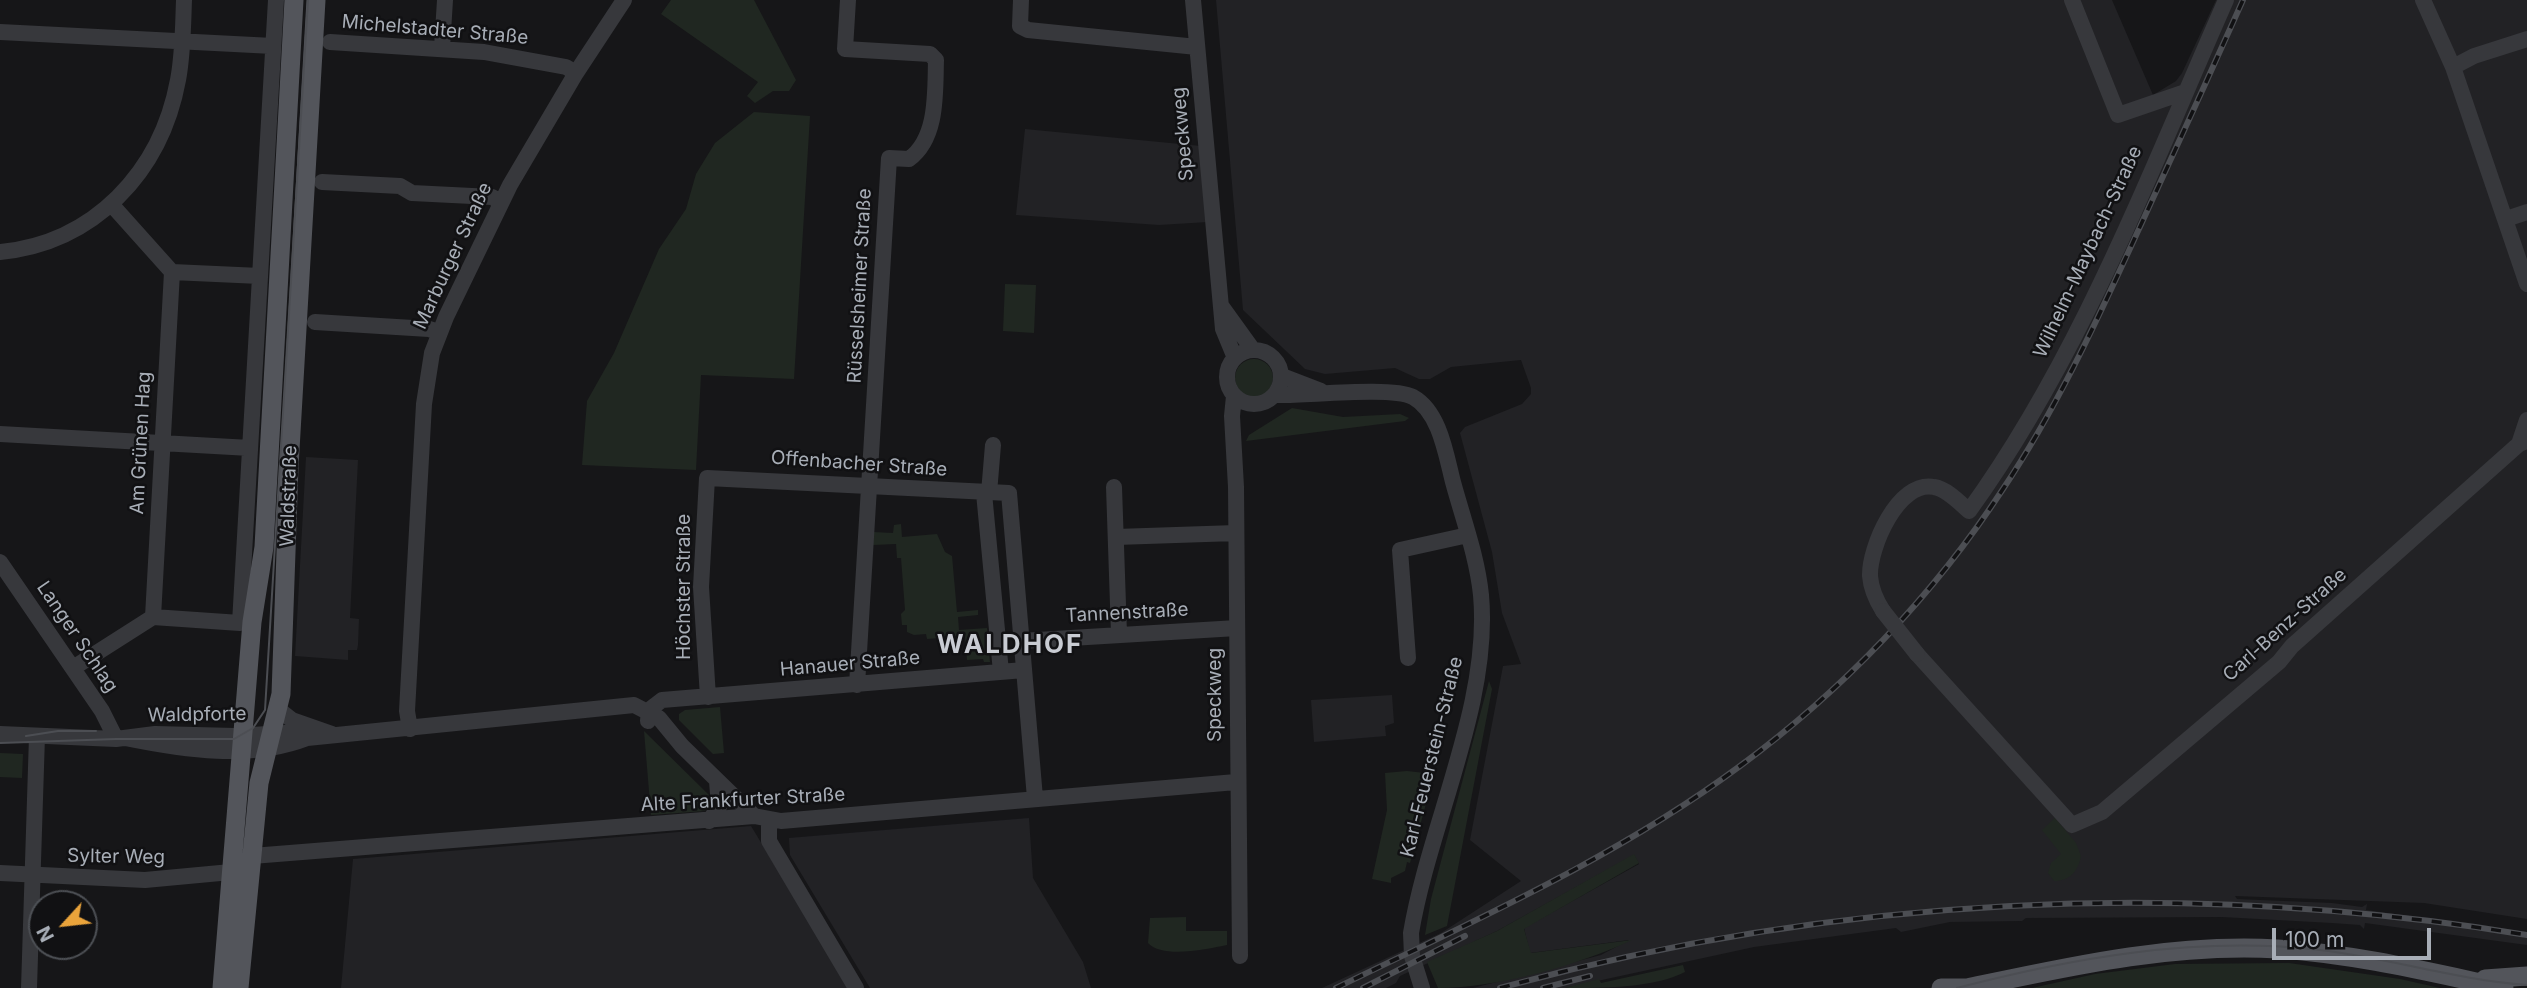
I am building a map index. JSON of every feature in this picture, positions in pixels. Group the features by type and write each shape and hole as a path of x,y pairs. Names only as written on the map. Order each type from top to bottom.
{"main road":[{"name":"Waldstraße","path":"222,988 251,622 264,547 294,0"},
{"name":"Waldstraße","path":"239,988 267,742 278,709 316,0"},
{"path":"1941,988 1967,988 2136,954 2242,948 2370,959 2504,988"},
{"path":"2470,981 2527,976"}],"street":[{"path":"0,252 32,247 70,234 112,205 143,170 173,102 182,42 184,0"},
{"path":"73,668 153,617 240,623 276,0"},
{"path":"442,48 445,0"},
{"name":"Marburger Straße","path":"410,729 407,711 424,404 427,374 439,332 501,202 576,73 624,0"},
{"name":"Rüsselsheimer Straße","path":"848,0 845,49 930,54 936,60 930,126 919,152 909,159 889,158 857,685"},
{"path":"1021,0 1020,26 1028,30 1197,47"},
{"name":"Speckweg","path":"1193,0 1223,329 1235,358 1227,373 1229,389 1234,396 1232,416 1235,434 1236,782 1240,956"},
{"path":"2072,0 2118,115 2185,92"},
{"name":"Wilhelm-Maybach-Straße","path":"2033,785 1882,611 1874,595 1870,577 1872,557 1877,539 1895,509 1917,490 1935,487 1969,511 2008,457 2060,365 2226,0"},
{"path":"2423,0 2453,67 2527,284"},
{"path":"0,32 273,46"},
{"path":"2453,67 2474,56 2527,39"},
{"name":"Michelstadter Straße","path":"330,42 442,48 522,57 566,67 576,73"},
{"path":"322,182 401,186 412,192 492,197 501,202"},
{"path":"112,205 172,272 260,276"},
{"path":"2506,219 2527,212"},
{"name":"Am Grünen Hag","path":"153,617 172,272"},
{"path":"1221,305 1253,350"},
{"path":"315,322 429,328 439,332"},
{"path":"1234,396 1252,405 1265,403 1276,395 1282,376 1276,360 1269,354 1253,350 1235,358"},
{"name":"Karl-Feuerstein-Straße","path":"1282,376 1329,395"},
{"name":"Karl-Feuerstein-Straße","path":"1276,395 1395,391 1422,404 1440,437 1468,534 1481,596 1480,652 1467,716 1411,933 1412,956 1422,988"},
{"path":"1235,434 1252,405"},
{"name":"Carl-Benz-Straße","path":"2033,785 2072,825 2102,813 2278,662 2292,646 2523,442 2527,420"},
{"path":"0,434 250,448"},
{"path":"993,445 987,493 1000,672"},
{"name":"Offenbacher Straße","path":"707,478 1009,493 1021,641"},
{"name":"Höchster Straße","path":"707,478 701,587 708,697"},
{"path":"1114,487 1119,634"},
{"path":"1116,537 1236,533"},
{"path":"1408,658 1398,559 1400,550 1468,534"},
{"name":"Langer Schlag","path":"0,562 121,738"},
{"name":"Tannenstraße","path":"1021,641 1237,628"},
{"path":"1021,641 1035,797"},
{"name":"Hanauer Straße","path":"652,717 680,700 1024,670"},
{"path":"278,709 292,720 338,736"},
{"path":"243,743 598,711 652,717 717,781 762,819 769,841 856,988"},
{"name":"Waldpforte","path":"0,734 121,738 170,747 243,743"},
{"path":"29,988 37,736"},
{"path":"709,821 719,807 717,781"},
{"name":"Alte Frankfurter Straße","path":"252,856 1236,782"},
{"name":"Sylter Weg","path":"0,873 145,880 231,872"}],"shaded area":[{"path":"671,0 754,0 796,80 789,91 773,91 755,103 747,96 758,82 661,14"},
{"path":"1216,0 2112,0 2153,95 2176,81 2182,73 2216,0 2527,0 2527,919 2424,903 2235,896 2237,899 2362,907 2367,904 2366,910 2527,932 2527,945 2365,923 2364,929 2360,925 2222,917 2026,918 2022,921 1950,922 1901,932 1896,928 1754,947 1565,988 1473,988 1601,955 1629,940 1530,953 1524,928 1639,864 1634,855 1497,931 1400,976 1396,983 1386,988 1322,988 1441,933 1521,881 1470,840 1503,666 1521,664 1502,613 1492,552 1460,433 1465,427 1522,404 1531,394 1531,388 1521,360 1451,367 1430,379 1419,379 1395,368 1325,374 1305,369 1243,310"},
{"path":"754,112 810,116 794,379 701,375 696,470 582,465 587,401 614,353 659,249 686,209 696,174 715,143"},
{"path":"1025,129 1201,146 1208,222 1159,225 1016,215"},
{"path":"1005,284 1036,285 1034,333 1003,331"},
{"path":"1254,359 1267,365 1273,378 1267,391 1254,397 1241,391 1235,378 1241,365"},
{"path":"1292,408 1343,417 1400,414 1409,418 1405,421 1246,441 1249,435"},
{"path":"306,457 358,460 350,618 359,619 358,645 357,650 348,650 348,660 295,656"},
{"path":"901,524 902,537 937,534 945,552 952,556 957,612 978,610 978,615 958,617 959,630 987,628 990,662 984,662 983,659 967,660 965,636 927,639 926,634 914,635 907,632 907,625 902,625 901,614 905,610 901,558 897,558 896,544 873,545 873,532 893,533 894,525"},
{"path":"1489,681 1492,689 1447,926 1425,935 1431,899"},
{"path":"1392,695 1394,723 1385,726 1386,736 1314,742 1311,700"},
{"path":"720,707 724,753 713,754 679,720 679,714 685,710"},
{"path":"644,731 709,795 711,804 705,811 651,815"},
{"path":"0,753 23,754 22,778 0,777"},
{"path":"1407,771 1434,774 1410,863 1407,862 1405,871 1391,878 1391,883 1372,879 1387,810 1385,773"},
{"path":"1029,818 1033,878 1083,962 1091,988 870,988 790,855 789,838"},
{"path":"2055,818 2076,843 2081,856 2072,874 2065,879 2054,881 2048,873 2051,863 2061,854 2042,830"},
{"path":"751,826 849,988 341,988 353,859"},
{"path":"1634,854 1639,863 1524,929 1531,953 1632,940 1588,958 1537,973 1486,984 1438,988 1427,962 1497,931"},
{"path":"1186,917 1186,931 1227,931 1227,945 1174,952 1155,948 1148,943 1150,918"},
{"path":"2289,963 2400,979 2440,988 2032,988 2095,974 2175,964"},
{"path":"1683,965 1685,972 1659,981 1628,986 1565,988 1599,979 1601,983"}],"tram line":[{"path":"0,743 234,739 253,728 265,710 308,0"},
{"path":"26,736 58,731 96,731"},
{"path":"1957,988 2088,959 2177,948 2222,946 2266,946 2338,952 2473,978 2527,985"}],"railway":[{"path":"1336,988 1543,886 1594,859 1693,799 1778,737 1884,639 1976,528 2040,429 2104,305 2243,0"},
{"path":"1500,988 1626,957 1753,933 1882,916 2010,906 2140,903 2269,907 2398,917 2527,935"},
{"path":"1363,988 1465,936"},
{"path":"1543,988 1590,976"}],"district":[{"name":"WALDHOF","path":"1010,645"}]}
